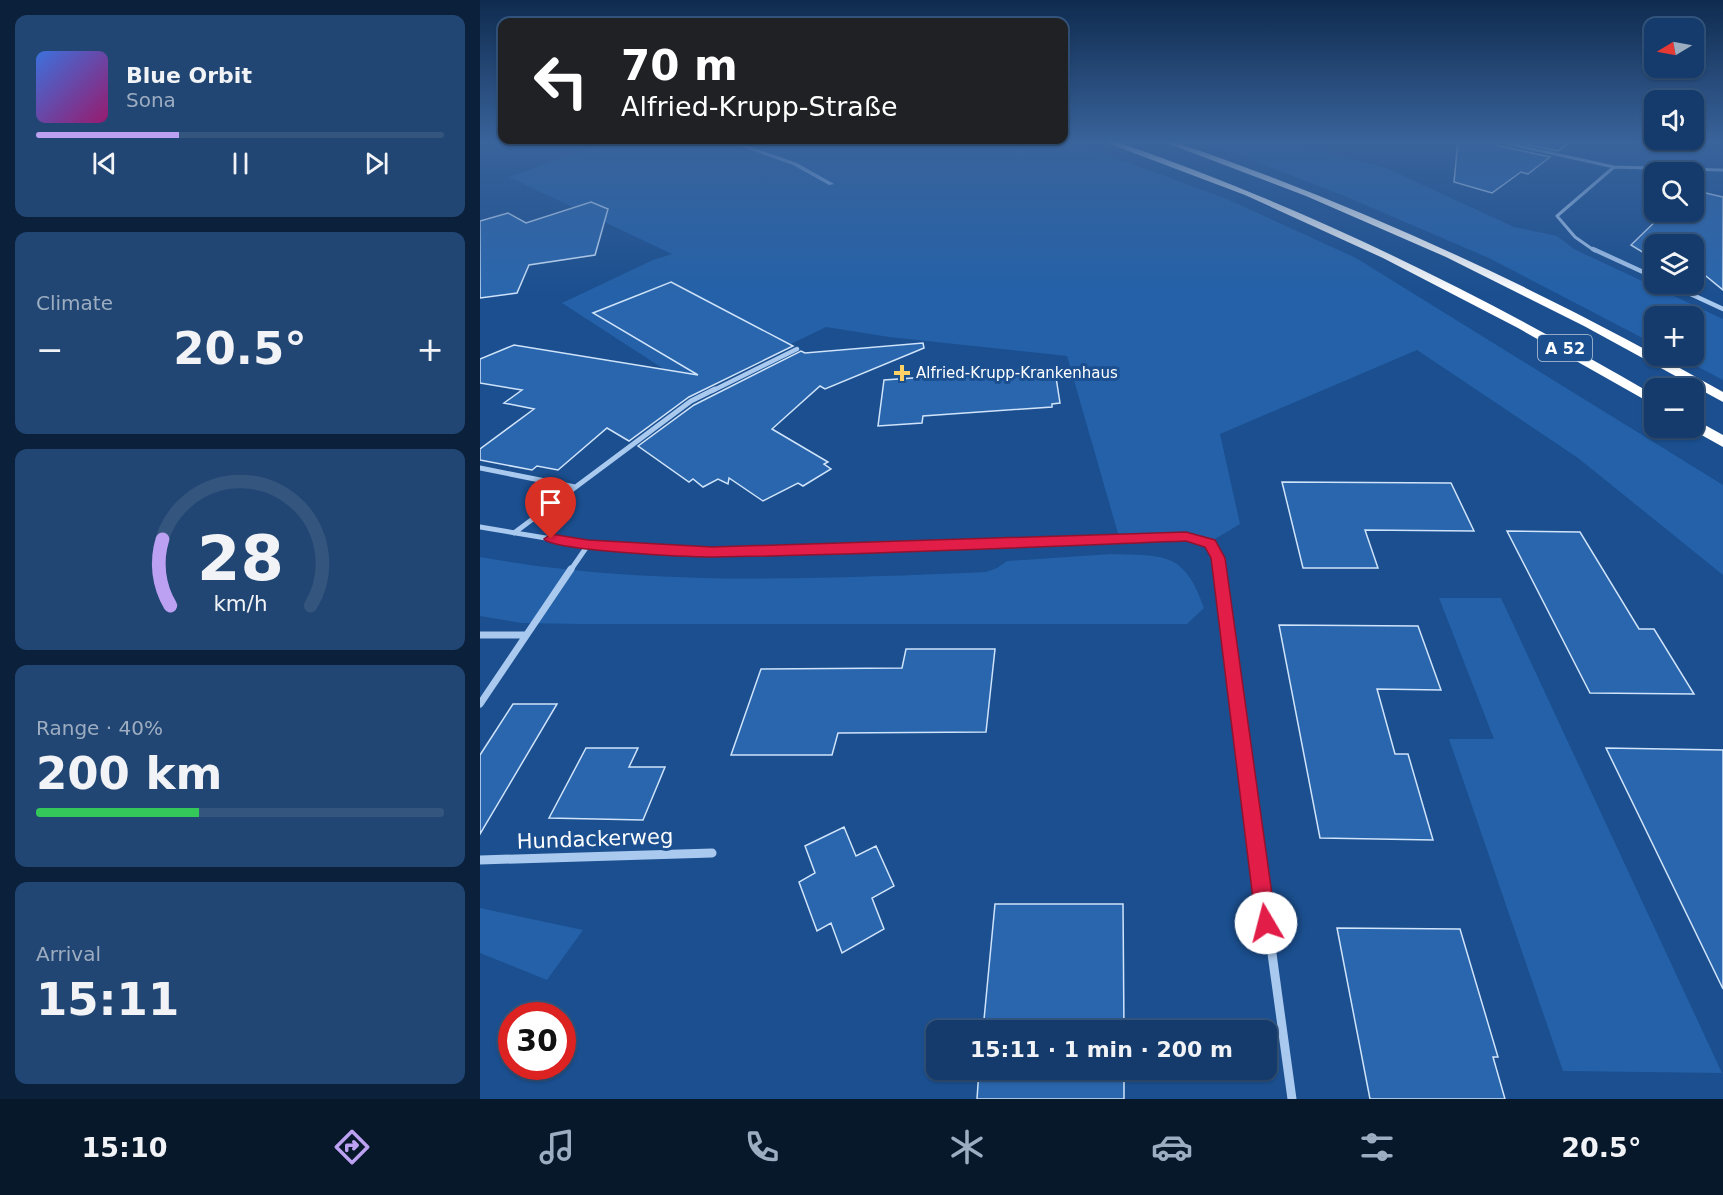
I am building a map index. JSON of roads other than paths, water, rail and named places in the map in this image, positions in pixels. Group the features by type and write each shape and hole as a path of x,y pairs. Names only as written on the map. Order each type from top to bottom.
{"highway":[{"name":"A 52","path":"1246,192 1376,249 1520,323 1644,395"},
{"name":"A 52","path":"1304,192 1437,249 1585,322 1723,398"},
{"path":"1704,430 1723,442"}],"street":[{"path":"1585,192 1557,216 1566,229 1586,244 1644,272"},
{"path":"1691,294 1723,309"},
{"path":"514,533 691,401 797,349"},
{"path":"480,468 575,487"},
{"path":"480,527 588,545 712,552 1186,537 1210,543 1218,558 1292,1099"},
{"path":"480,704 588,545"},
{"path":"480,635 526,635"},
{"name":"Hundackerweg","path":"480,860 712,854"}],"place":[{"name":"Alfried-Krupp-Krankenhaus","path":"902,373"}]}
